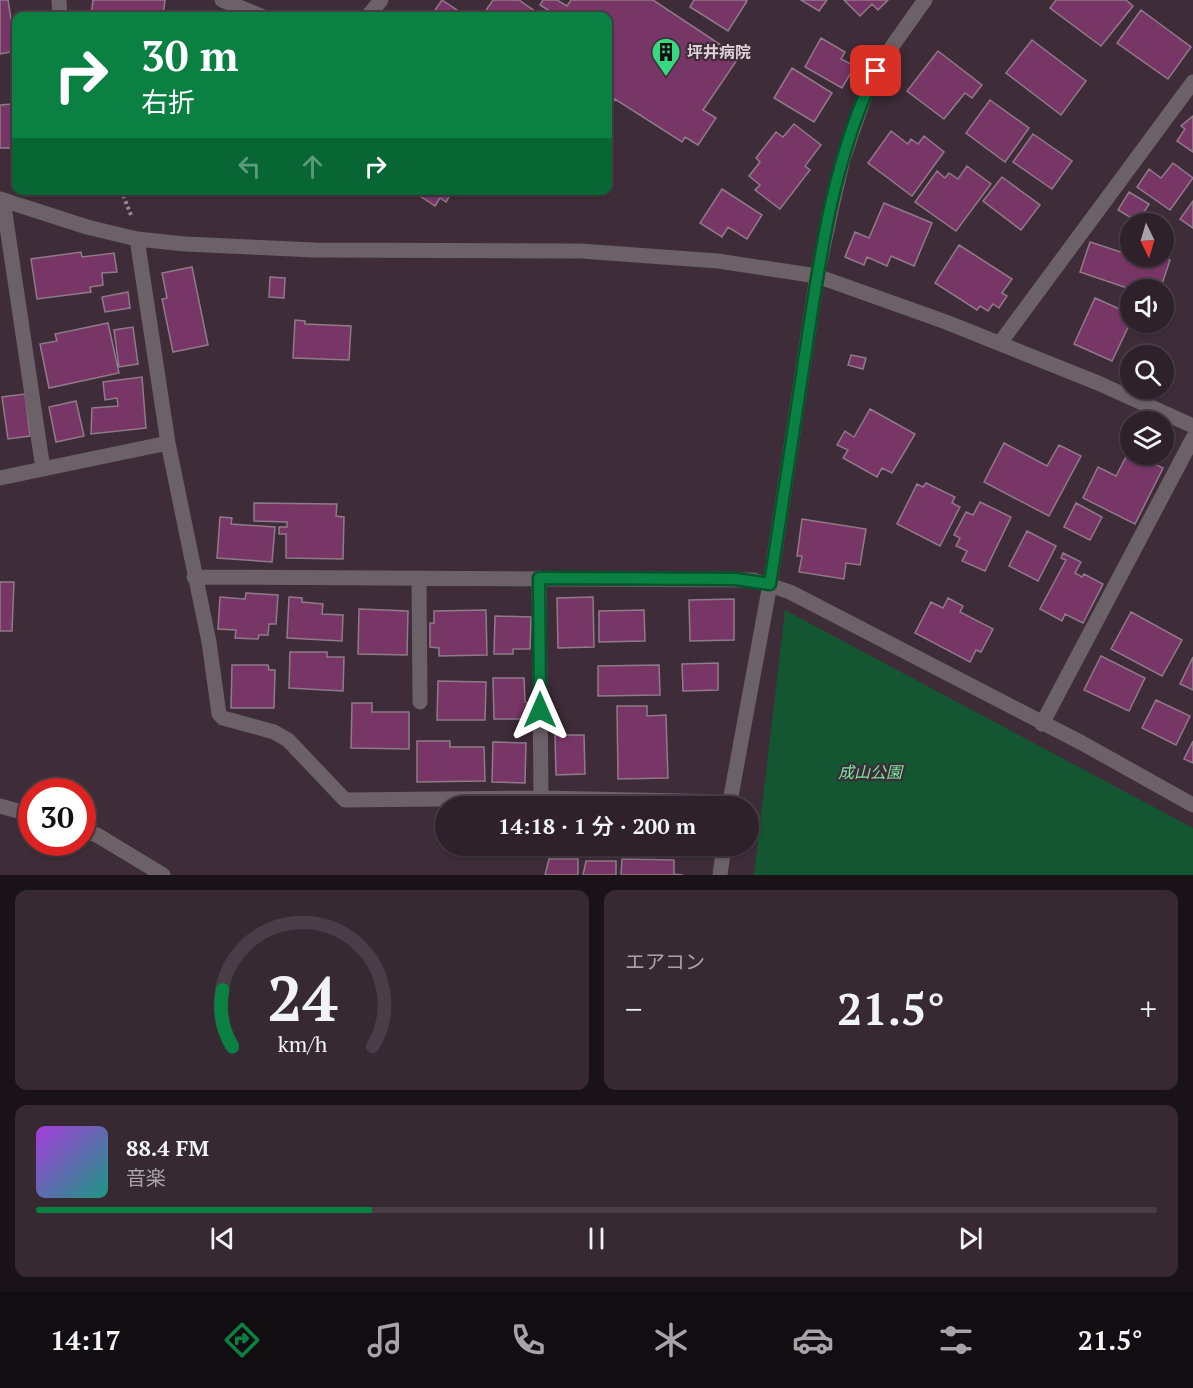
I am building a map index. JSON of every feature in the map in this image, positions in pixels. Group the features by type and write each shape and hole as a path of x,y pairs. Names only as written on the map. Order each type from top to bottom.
{"street":[{"path":"222,0 251,12"},
{"path":"371,12 381,0"},
{"path":"731,796 770,584 817,276 843,159 865,95 893,45 925,0"},
{"path":"1000,344 1193,82"},
{"path":"43,469 1,199 87,227 137,239 185,244 315,250 592,251 718,261 817,276 1098,383 1193,426"},
{"path":"137,239 168,443 209,642 219,714 223,718 274,732 288,740 345,800 435,799"},
{"path":"1042,724 1193,438"},
{"path":"0,478 168,443"},
{"path":"194,577 735,579 770,584 790,592 1193,805"},
{"path":"419,578 420,702"},
{"path":"539,578 541,796"},
{"path":"0,806 18,811"},
{"path":"96,834 163,875"},
{"path":"720,875 723,856"}],"path":[{"path":"123,195 132,218"}],"green space":[{"name":"成山公園","path":"785,610 1193,828 1193,875 754,875 756,856 759,856 759,832"}],"building":[{"path":"0,0 8,0 12,26 12,52 0,54"},
{"path":"93,0 165,0 164,12 92,12"},
{"path":"442,0 460,12 434,12"},
{"path":"493,0 519,0 536,12 485,12"},
{"name":"坪井病院","path":"543,0 557,0 567,6 571,0 653,0 739,57 703,110 716,118 698,145 685,137 682,142 615,99 612,104 612,12 546,12 548,10 540,5"},
{"path":"694,0 747,1 728,31 690,7"},
{"path":"801,0 827,0 819,11"},
{"path":"844,0 888,0 878,10 872,4 860,16"},
{"path":"1056,0 1126,0 1133,6 1101,46 1050,8"},
{"path":"1141,10 1191,47 1168,79 1117,43"},
{"path":"821,38 845,52 841,59 855,66 842,88 805,67"},
{"path":"1032,40 1086,81 1061,115 1006,73"},
{"path":"938,51 982,85 972,98 965,93 944,119 907,91"},
{"path":"792,68 832,93 814,122 774,98"},
{"path":"990,100 1029,128 1005,162 966,133"},
{"path":"11,104 12,148 0,148 0,105"},
{"path":"1193,116 1193,152 1177,141 1185,129 1181,126"},
{"path":"794,124 821,145 805,166 810,170 780,209 755,190 760,185 749,176 760,162 756,158 776,132 783,137"},
{"path":"891,131 908,144 911,139 918,144 924,136 944,152 912,196 868,163"},
{"path":"1033,134 1072,161 1052,189 1013,162"},
{"path":"1173,163 1193,178 1170,210 1137,187 1149,169 1161,178"},
{"path":"967,166 991,184 956,231 915,202 937,171 945,178 949,173 958,179"},
{"path":"1002,177 1040,205 1021,230 983,201"},
{"path":"722,189 762,215 747,239 728,227 722,237 700,223"},
{"path":"1129,192 1149,204 1144,213 1123,213 1118,210"},
{"path":"418,195 450,195 446,202 440,198 435,206"},
{"path":"1193,201 1193,228 1180,219"},
{"path":"884,203 932,223 914,266 891,256 887,266 867,257 864,265 845,257 855,232 869,238"},
{"path":"1090,242 1120,252 1120,267 1168,267 1164,279 1120,279 1120,286 1080,272"},
{"path":"959,245 1012,279 1002,293 1007,296 999,308 993,304 988,311 980,306 977,310 935,283"},
{"path":"81,252 82,257 114,253 117,272 102,273 103,285 90,287 91,292 37,299 31,259"},
{"path":"192,267 208,345 173,352 162,299 167,298 162,273"},
{"path":"270,277 285,278 284,298 269,297"},
{"path":"128,292 130,308 105,312 102,297"},
{"path":"1095,298 1120,309 1120,333 1125,333 1112,361 1074,344"},
{"path":"295,320 305,321 305,324 351,326 349,360 293,358"},
{"path":"108,323 119,373 49,388 40,344 57,341 55,334"},
{"path":"133,327 138,364 119,367 114,330"},
{"path":"851,355 866,358 863,369 848,365"},
{"path":"142,377 146,428 91,434 92,408 118,406 117,398 105,400 103,382"},
{"path":"25,394 30,436 8,439 2,397"},
{"path":"76,401 84,436 56,442 49,407"},
{"path":"870,409 915,434 892,473 882,468 877,477 843,458 848,450 837,445 845,431 854,437"},
{"path":"1004,443 1047,466 1059,445 1081,456 1049,516 984,482"},
{"path":"1122,465 1157,465 1163,468 1135,524 1083,498 1098,467 1116,476"},
{"path":"926,483 955,497 952,503 960,507 940,546 897,524 917,484 923,487"},
{"path":"980,502 1011,517 985,571 962,561 967,551 956,546 960,538 954,535 966,512 973,515"},
{"path":"254,503 337,504 336,516 344,517 343,559 286,558 286,534 279,534 279,527 287,527 287,522 254,521"},
{"path":"1076,503 1102,517 1090,540 1064,527"},
{"path":"220,517 232,518 231,524 275,527 272,562 217,558"},
{"path":"802,519 866,529 860,565 846,563 844,579 799,572 802,556 797,556"},
{"path":"1027,531 1056,546 1038,581 1009,566"},
{"path":"1063,553 1081,562 1075,573 1082,577 1084,574 1103,584 1083,623 1065,614 1062,621 1040,609 1066,560 1061,558"},
{"path":"0,582 14,582 12,631 0,631"},
{"path":"246,593 278,595 276,624 269,624 268,635 259,635 258,639 235,638 236,630 218,629 220,597 245,599"},
{"path":"289,597 302,598 302,602 323,604 322,614 343,615 342,641 287,638"},
{"path":"593,597 594,647 558,648 557,598"},
{"path":"948,598 963,606 960,612 993,629 981,652 976,650 970,662 915,633 931,602 943,608"},
{"path":"734,599 734,640 690,641 689,600"},
{"path":"359,609 408,611 407,655 358,654"},
{"path":"486,610 487,655 439,656 439,648 430,647 430,623 434,623 434,611"},
{"path":"644,610 645,641 599,642 599,611"},
{"path":"1131,612 1182,640 1162,676 1111,649"},
{"path":"495,616 531,617 530,649 513,649 513,654 494,654"},
{"path":"290,652 327,652 327,657 344,657 343,691 289,688"},
{"path":"1101,656 1145,678 1129,711 1084,690"},
{"path":"1193,657 1193,690 1180,684"},
{"path":"718,663 718,690 683,691 682,664"},
{"path":"232,665 268,665 269,670 275,670 274,708 231,708"},
{"path":"659,665 660,695 598,696 598,666"},
{"path":"493,678 524,678 525,702 529,703 529,719 494,719"},
{"path":"438,681 486,682 485,720 437,720"},
{"path":"1156,700 1190,716 1176,745 1142,728"},
{"path":"352,703 372,703 372,712 409,712 409,749 351,748"},
{"path":"617,706 647,706 647,716 666,715 668,778 618,779"},
{"path":"555,735 584,735 585,774 556,775"},
{"path":"417,741 450,741 450,747 484,747 485,781 417,782"},
{"path":"1193,741 1193,763 1184,759"},
{"path":"493,742 526,743 525,783 492,782"},
{"path":"549,859 578,859 578,875 545,875"},
{"path":"622,859 674,860 674,874 683,875 621,875"},
{"path":"586,861 616,861 616,875 583,875"}],"place":[{"name":"坪井病院","path":"666,78"}],"route":[{"path":"540,710 539,578 735,579 770,584 817,276 843,159 865,95 876,71"}]}
